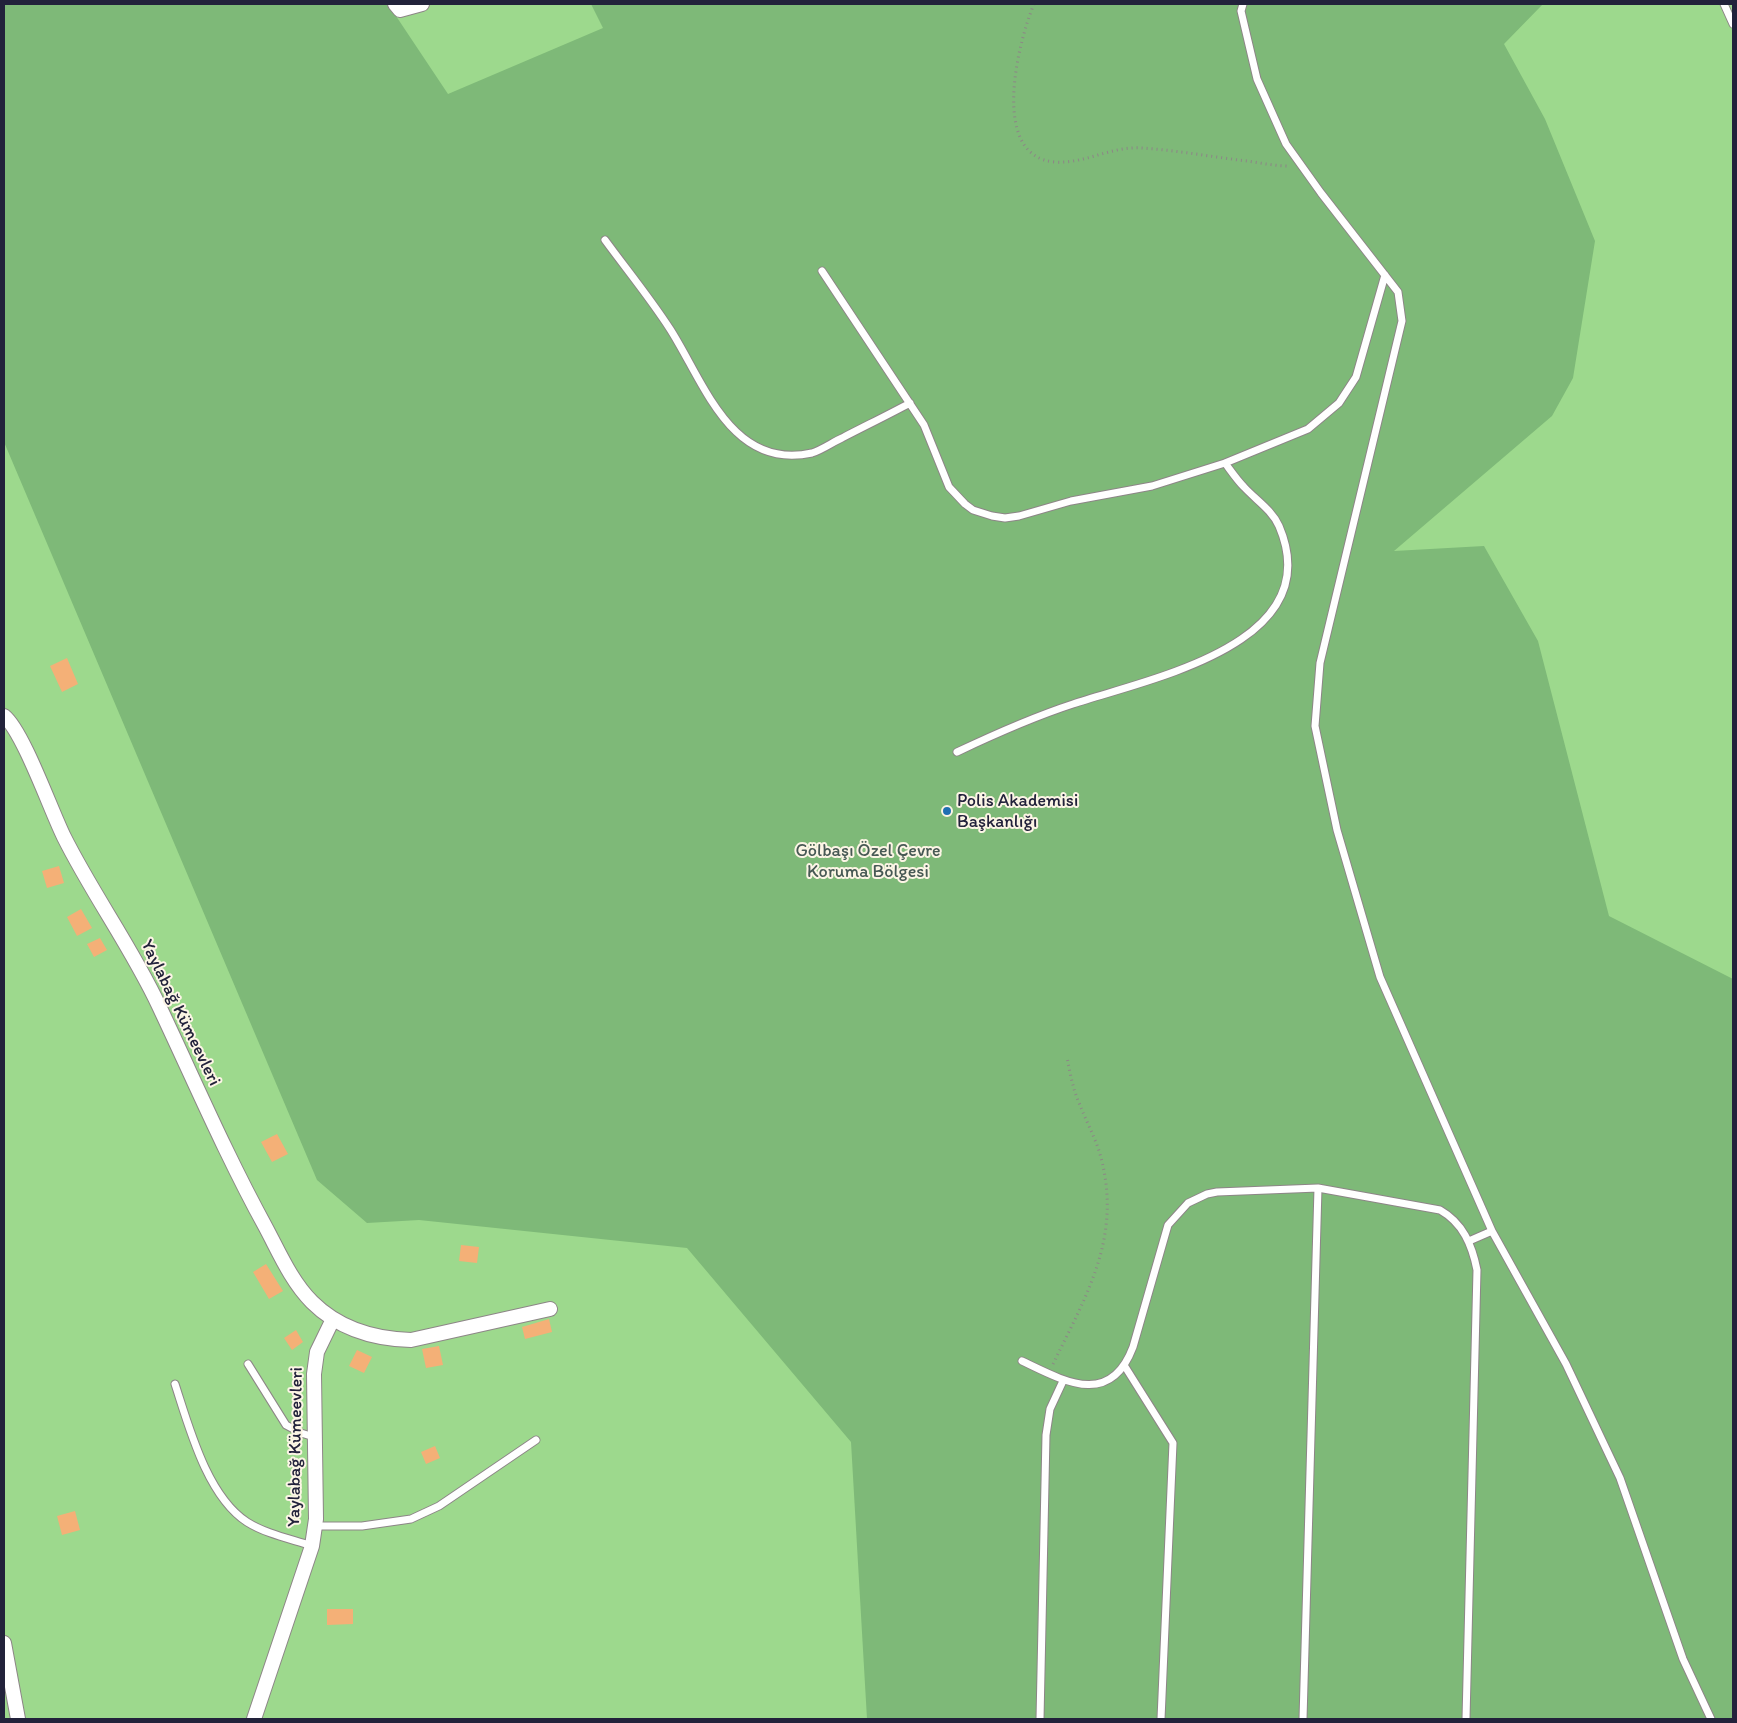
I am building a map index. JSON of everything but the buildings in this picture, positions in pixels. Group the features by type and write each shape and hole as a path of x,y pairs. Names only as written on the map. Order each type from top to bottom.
{"street":[{"path":"395,4 400,10 422,4"},
{"name":"Yaylabağ Kümeevleri","path":"4,716 18,734 75,858 158,1004 228,1155 294,1280 312,1303 333,1318 364,1333 380,1338 410,1340 550,1310"},
{"name":"Yaylabağ Kümeevleri","path":"254,1719 312,1546 315,1526 312,1400 316,1359 333,1318"},
{"path":"4,1643 18,1719"}],"lane":[{"path":"1243,4 1241,11 1257,79 1286,144 1398,292 1402,321 1320,663 1315,726 1338,830 1380,978 1492,1231 1566,1364 1620,1478 1683,1659 1711,1719"},
{"path":"1724,4 1733,24"},
{"path":"605,240 655,306 680,344 708,396 734,432 760,449 783,456 813,452 910,403"},
{"path":"822,271 924,425 950,487 965,504 992,516 1019,516 1071,500 1152,486 1225,463 1308,429 1339,403 1356,377 1362,362 1385,275"},
{"path":"957,752 1071,704 1181,671 1202,662 1241,638 1275,609 1284,586 1287,562 1279,526 1274,516 1243,486 1225,463"},
{"path":"1022,1361 1078,1386 1099,1383 1109,1378 1124,1365 1133,1347 1163,1235 1181,1209 1197,1198 1217,1192 1318,1188 1440,1210 1456,1221 1469,1241 1477,1270 1466,1719"},
{"path":"1303,1719 1318,1188"},
{"path":"1469,1241 1492,1231"},
{"path":"248,1364 286,1424 301,1434 314,1437"},
{"path":"1124,1365 1173,1443 1161,1719"},
{"path":"1040,1719 1046,1435 1050,1409 1063,1380"},
{"path":"175,1384 190,1430 216,1487 229,1507 248,1523 312,1546"},
{"path":"315,1526 362,1526 411,1519 439,1506 536,1440"}],"path":[{"path":"1034,4 1026,23 1015,69 1016,128 1022,142 1033,154 1049,161 1058,162 1088,159 1111,150 1142,148 1288,166 1299,162"},
{"path":"1048,1374 1094,1280 1102,1252 1106,1213 1106,1193 1100,1156 1079,1103 1067,1057"}],"green space":[{"name":"Gölbaşı Özel Çevre Koruma Bölgesi","path":"4,4 1733,4 1733,1719 4,1719"},
{"name":"Gölbaşı Özel Çevre Koruma Bölgesi","path":"4,4 388,4 448,94 603,28 591,4 1543,4 1504,44 1545,119 1595,241 1573,378 1552,416 1394,551 1484,546 1538,641 1609,916 1733,979 1733,1719 867,1719 851,1442 687,1248 419,1220 367,1223 317,1180 4,442"}],"place":[{"name":"Polis Akademisi Başkanlığı","path":"947,811"}]}
